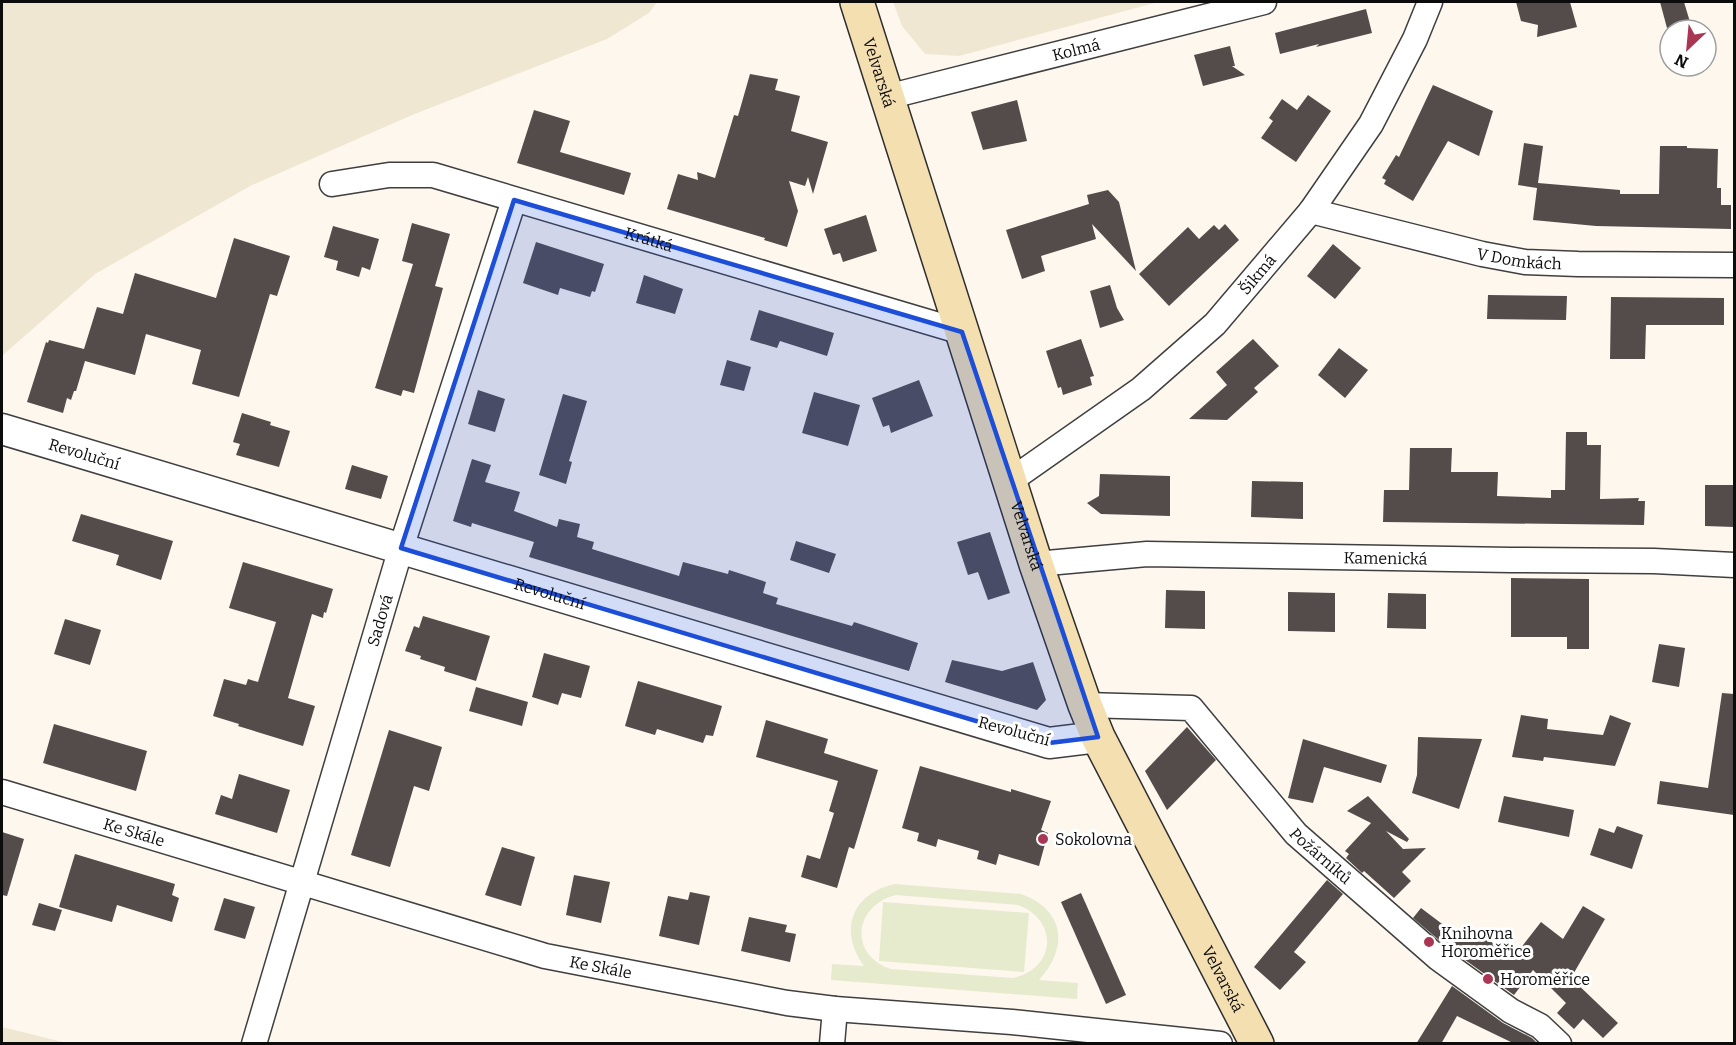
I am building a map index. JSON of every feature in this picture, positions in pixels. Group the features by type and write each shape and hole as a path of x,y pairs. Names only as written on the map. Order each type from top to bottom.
{"main road":[{"name":"Velvarská","path":"857,2 1036,564 1085,705 1098,737 1257,1044"}],"street":[{"name":"Kolmá","path":"887,97 1264,2"},
{"name":"Šikmá","path":"1010,481 1141,388 1215,324 1311,211 1371,124 1415,39 1430,2"},
{"name":"Krátká","path":"332,184 389,175 433,174 962,332"},
{"name":"Sadová","path":"254,1044 401,548 514,200"},
{"name":"V Domkách","path":"1311,211 1482,254 1525,262 1734,265"},
{"name":"Revoluční","path":"2,429 1049,743 1098,737"},
{"name":"Kamenická","path":"1036,564 1147,554 1653,561 1734,565"},
{"name":"Požárníků","path":"1085,705 1191,708 1296,834 1438,958 1511,1011 1540,1026 1559,1044"},
{"name":"Ke Skále","path":"2,792 545,956 787,1003 835,1009 1012,1022 1220,1044"},
{"path":"832,1044 835,1009"}],"highlighted area":[{"path":"514,200 962,332 1098,737 1049,743 401,548"}],"shaded area":[{"path":"2,2 657,2 649,13 607,39 412,115 252,185 95,274 2,356"},
{"path":"893,2 1158,2 959,56 925,54 902,26"},
{"path":"2,1027 67,1043 2,1043"}],"green space":[{"path":"895,884 1021,894 1036,901 1047,910 1058,931 1055,955 1039,980 1078,983 1077,999 831,980 832,964 864,966 856,953 851,927 859,905 880,889","holes":["896,895 1018,905 1041,921 1046,932 1047,944 1038,965 1027,973 1013,978 891,969 877,962 868,953 863,942 862,930 871,909 882,900"]},
{"path":"883,902 1029,913 1024,972 879,961"}],"building":[{"path":"1516,2 1570,2 1577,27 1537,37 1538,25 1521,21"},
{"path":"1660,2 1684,2 1689,18 1664,18"},
{"path":"1366,9 1372,33 1280,54 1275,33"},
{"path":"1230,46 1235,66 1232,66 1245,75 1203,86 1194,55"},
{"path":"750,74 778,79 775,90 800,96 791,131 828,142 813,194 808,177 805,186 789,181 798,211 787,247 764,240 765,238 667,209 678,174 698,180 697,172 715,178 734,115 738,116"},
{"path":"1433,85 1493,111 1479,156 1448,141 1413,201 1384,184 1386,180 1382,178 1396,155 1399,157"},
{"path":"1308,95 1331,111 1296,162 1261,138 1273,121 1269,118 1282,99 1297,110"},
{"path":"1017,100 1027,141 983,150 971,112"},
{"path":"534,110 570,121 560,152 631,173 624,195 517,163"},
{"path":"1524,143 1543,146 1538,183 1620,190 1620,194 1659,194 1660,146 1718,149 1717,188 1721,188 1721,205 1731,205 1731,229 1596,226 1533,220 1537,188 1518,185"},
{"path":"1108,190 1119,202 1136,271 1092,224 1096,239 1041,256 1045,271 1022,279 1006,230 1089,204 1087,195"},
{"path":"866,215 877,251 843,262 840,253 833,255 824,229"},
{"path":"412,223 450,234 435,286 443,288 414,393 403,390 401,396 375,388 413,264 402,261"},
{"path":"1225,224 1239,240 1169,306 1139,274 1188,227 1199,239 1214,225 1219,230"},
{"path":"333,226 379,239 370,270 362,267 359,277 336,270 338,261 324,257"},
{"path":"234,238 290,256 277,296 270,294 239,397 192,384 201,350 146,334 135,375 85,361 76,391 71,400 67,398 63,413 27,402 46,342 48,343 49,340 84,349 97,307 123,314 135,273 216,298"},
{"path":"536,242 604,264 595,292 592,291 590,297 560,288 558,295 523,283"},
{"path":"1333,244 1361,268 1335,299 1307,276"},
{"path":"644,275 683,289 675,314 636,303"},
{"path":"1110,285 1117,308 1124,320 1100,328 1090,291"},
{"path":"1488,295 1567,296 1566,320 1487,319"},
{"path":"1611,297 1724,298 1724,325 1646,325 1645,359 1610,359"},
{"path":"759,310 834,333 827,356 780,341 777,348 750,340"},
{"path":"1081,339 1094,376 1090,377 1092,385 1063,395 1061,387 1058,388 1046,351"},
{"path":"1253,339 1279,366 1254,388 1258,392 1227,420 1189,419 1227,385 1216,372"},
{"path":"1339,348 1368,370 1345,398 1318,375"},
{"path":"727,360 751,367 744,391 720,385"},
{"path":"919,380 933,416 891,433 889,425 883,427 872,398"},
{"path":"478,390 505,399 495,432 468,424"},
{"path":"814,392 860,405 848,446 802,433"},
{"path":"563,394 587,401 569,461 572,462 566,484 539,475"},
{"path":"242,413 290,431 279,467 236,455 240,444 233,442"},
{"path":"1566,432 1587,432 1587,445 1601,445 1600,499 1639,498 1638,501 1645,501 1644,525 1383,522 1384,490 1409,490 1410,448 1452,448 1451,472 1498,472 1497,496 1551,498 1551,490 1565,490"},
{"path":"472,459 491,465 485,482 520,492 514,511 557,527 559,519 580,524 577,537 594,542 592,549 679,576 683,562 728,574 729,570 766,582 763,593 778,598 776,604 852,626 854,622 918,643 909,671 529,557 534,542 472,523 471,527 453,521"},
{"path":"352,465 388,476 381,499 345,489"},
{"path":"1100,474 1170,476 1170,516 1101,514 1087,503 1099,496"},
{"path":"1252,481 1303,482 1303,519 1251,517"},
{"path":"1705,485 1734,485 1734,527 1705,526"},
{"path":"81,514 173,541 161,580 116,565 119,555 72,541"},
{"path":"990,532 1010,593 988,600 978,572 968,575 957,542"},
{"path":"796,541 836,554 829,573 790,560"},
{"path":"243,562 333,589 323,618 312,614 288,698 315,706 303,746 213,716 224,679 246,685 248,679 258,682 276,622 229,608"},
{"path":"1511,578 1589,579 1589,649 1567,649 1567,637 1511,637"},
{"path":"1166,590 1205,591 1205,629 1165,628"},
{"path":"1288,592 1335,593 1335,632 1288,631"},
{"path":"1388,593 1426,594 1426,629 1387,628"},
{"path":"423,616 490,636 476,681 444,671 445,667 420,659 421,656 405,651 414,626 419,628"},
{"path":"65,619 101,630 90,665 54,654"},
{"path":"1659,644 1685,648 1679,687 1652,682"},
{"path":"544,653 590,666 581,698 562,693 558,705 532,697"},
{"path":"952,660 1002,671 1033,662 1046,700 1037,710 945,682"},
{"path":"638,681 722,706 713,736 706,735 703,743 657,729 655,735 625,726"},
{"path":"476,687 528,702 522,726 469,711"},
{"path":"1722,693 1734,694 1734,815 1657,804 1660,781 1708,788"},
{"path":"1521,715 1548,719 1547,729 1603,735 1610,715 1631,723 1615,766 1544,757 1543,761 1512,757"},
{"path":"766,720 828,739 824,753 878,770 854,849 849,847 837,888 801,877 807,855 820,859 834,813 829,811 838,781 756,757"},
{"path":"54,724 147,751 136,791 43,763"},
{"path":"1187,727 1216,760 1167,810 1145,771"},
{"path":"389,730 442,747 429,791 414,786 390,867 351,855"},
{"path":"1418,737 1482,739 1459,809 1412,793 1417,775"},
{"path":"1303,739 1387,765 1381,783 1324,767 1313,803 1288,798"},
{"path":"920,766 1051,801 1041,830 1048,833 1039,866 999,854 996,865 977,859 979,851 938,839 936,847 917,841 919,833 902,828"},
{"path":"239,774 290,790 277,833 215,814 221,795 232,799"},
{"path":"1368,796 1409,839 1407,842 1386,831 1403,849 1426,848 1402,872 1411,881 1394,898 1346,858 1349,854 1345,851 1371,823 1347,811"},
{"path":"1504,796 1574,810 1569,837 1498,822"},
{"path":"1617,826 1643,835 1632,869 1590,855 1599,828 1614,833"},
{"path":"2,832 24,839 7,896 2,895"},
{"path":"502,847 535,857 521,906 485,895"},
{"path":"75,854 175,884 172,895 179,898 172,922 117,905 112,922 59,907"},
{"path":"574,875 610,882 601,923 566,915"},
{"path":"1327,880 1343,894 1294,952 1306,962 1280,990 1254,967"},
{"path":"690,892 710,896 699,945 659,936 668,896 688,900"},
{"path":"1081,893 1126,995 1106,1004 1061,902"},
{"path":"224,898 255,907 245,939 214,930"},
{"path":"39,903 62,910 55,931 32,925"},
{"path":"1583,906 1605,919 1571,978 1618,1023 1603,1038 1583,1019 1574,1029 1557,1013 1566,1003 1533,970 1514,995 1447,947 1413,918 1421,908 1466,942 1475,930 1513,958 1541,922 1563,939"},
{"path":"749,917 787,925 785,932 796,934 790,962 741,951"},
{"path":"1452,986 1503,1023 1532,1038 1538,1044 1515,1044 1457,1016 1441,1044 1416,1044"}],"place":[{"name":"Sokolovna","path":"1043,839"},
{"name":"Knihovna Horoměřice","path":"1429,942"},
{"name":"Horoměřice","path":"1488,979"}]}
